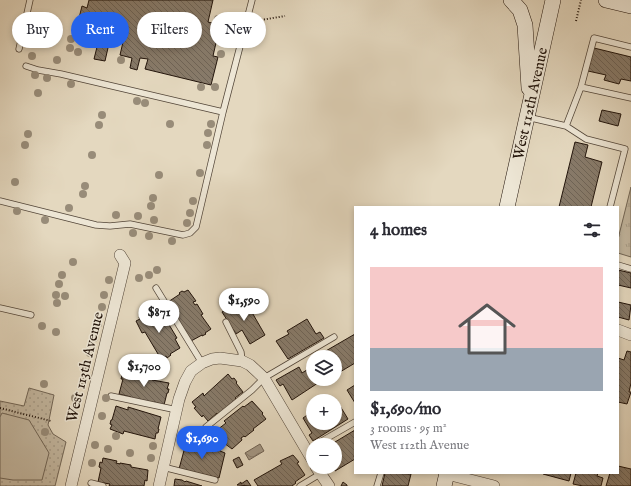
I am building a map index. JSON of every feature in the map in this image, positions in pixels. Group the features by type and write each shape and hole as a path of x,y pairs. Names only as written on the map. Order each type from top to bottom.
{"main road":[{"path":"511,0 520,10 525,26 528,111"},
{"name":"West 112th Avenue","path":"507,206 553,0"},
{"path":"606,0 631,6"}],"street":[{"name":"West 113th Avenue","path":"71,486 125,263 120,255"},
{"path":"619,330 631,335"},
{"path":"159,486 186,378 191,371 202,363 212,359 220,358 242,361 250,365 264,378 306,438"},
{"path":"320,474 329,486"},
{"path":"446,478 494,486"}],"lane":[{"path":"19,49 30,0"},
{"path":"0,201 96,224 110,226 130,224 183,235 190,232 196,227 223,112 252,0"},
{"path":"566,126 582,87 594,38 631,47"},
{"path":"26,66 223,112"},
{"path":"582,87 631,98"},
{"path":"528,111 566,126 586,139 625,149 610,206"},
{"path":"619,265 631,269"},
{"path":"156,288 202,363"},
{"path":"0,308 31,315"},
{"path":"226,322 241,352 242,361"},
{"path":"206,427 252,390 264,378 334,336"},
{"path":"111,396 177,410"},
{"path":"327,438 354,423"},
{"path":"163,467 215,480"},
{"path":"300,486 314,474"},
{"path":"378,486 381,474"},
{"path":"91,483 103,486"}],"path":[{"path":"576,22 581,0"},
{"path":"266,19 285,16"},
{"path":"0,408 51,421"}],"green space":[{"path":"631,187 631,257 619,253 619,235"},
{"path":"29,388 54,395 48,425 53,434 66,442 55,486 0,486 0,401 24,406"},
{"path":"2,413 29,420 49,453 42,480 13,480 0,478 0,417"}],"water":[{"path":"260,444 264,451 249,460 245,453"}],"building":[{"path":"89,0 213,0 208,22 210,22 210,48 215,48 213,56 218,57 211,85 145,69 148,59 140,58 137,70 130,68 132,58 120,55 122,48 129,48 129,12 80,12 82,6 87,8"},
{"path":"97,48 108,48 105,61 94,59"},
{"path":"594,48 631,57 631,81 621,79 619,84 604,80 606,75 588,71"},
{"path":"602,110 621,114 618,126 599,121"},
{"path":"575,142 588,145 585,157 602,162 591,206 559,206"},
{"path":"619,270 631,273 631,288 619,285"},
{"path":"188,290 196,301 193,302 195,305 197,304 203,314 201,315 211,329 205,333 206,334 191,341 168,302 182,291 184,292"},
{"path":"246,302 265,335 250,344 242,330 236,334 222,312 228,308 230,311"},
{"path":"619,302 631,305 629,320 619,317"},
{"path":"157,309 163,319 165,318 177,338 175,339 180,348 170,354 171,355 167,358 166,356 161,359 145,332 142,333 136,321 140,319 139,317 143,315 144,317"},
{"path":"307,319 316,334 320,332 324,338 288,359 276,341 289,334 287,331"},
{"path":"354,335 354,364 342,371 342,350 327,350"},
{"path":"627,351 631,352 631,383 629,392 631,392 627,404 619,402 619,358 624,360"},
{"path":"299,367 302,373 306,370 306,386 313,386 292,400 283,384 280,386 276,380"},
{"path":"125,371 138,373 137,376 142,377 142,375 153,378 152,380 169,383 167,389 169,389 164,405 154,402 154,404 119,394 123,379 121,379 122,375 124,375"},
{"path":"228,374 232,379 234,378 243,392 235,398 237,400 218,415 217,413 208,421 194,408 196,407 192,402 203,393 204,396"},
{"path":"354,386 354,401 347,390"},
{"path":"252,401 263,413 262,414 266,419 245,437 244,436 241,438 242,440 232,449 224,443 225,442 217,430 226,423 224,421"},
{"path":"116,406 128,410 128,407 161,417 158,433 156,433 155,439 124,431 123,434 110,429 112,425 110,424 111,420"},
{"path":"342,409 348,419 342,423"},
{"path":"306,416 306,423 303,418"},
{"path":"310,430 330,430 318,438 311,438 309,435 312,433"},
{"path":"354,431 354,456 354,460 342,467 342,438"},
{"path":"186,443 197,444 197,446 202,447 203,445 207,446 206,448 220,450 225,453 219,478 179,469"},
{"path":"293,455 299,462 297,463 305,475 295,482 296,483 292,486 258,486 254,480 282,464 280,461"},
{"path":"239,457 243,465 237,468 233,460"},
{"path":"103,458 117,461 116,463 120,464 131,465 131,467 148,470 147,481 145,480 144,486 109,486 110,484 98,482 101,468 99,467 100,462 102,463"},
{"path":"619,466 631,469 631,486 606,486 610,474 619,474"},
{"path":"385,474 411,474 408,486 382,486"},
{"path":"543,474 571,474 569,481"},
{"path":"576,474 598,474 597,476 603,478 601,486 583,486 573,484"},
{"path":"175,479 186,481 202,486 174,486"},
{"path":"247,480 251,486 237,485 241,482 241,484"},
{"path":"343,482 347,485 347,486 341,486"}]}
